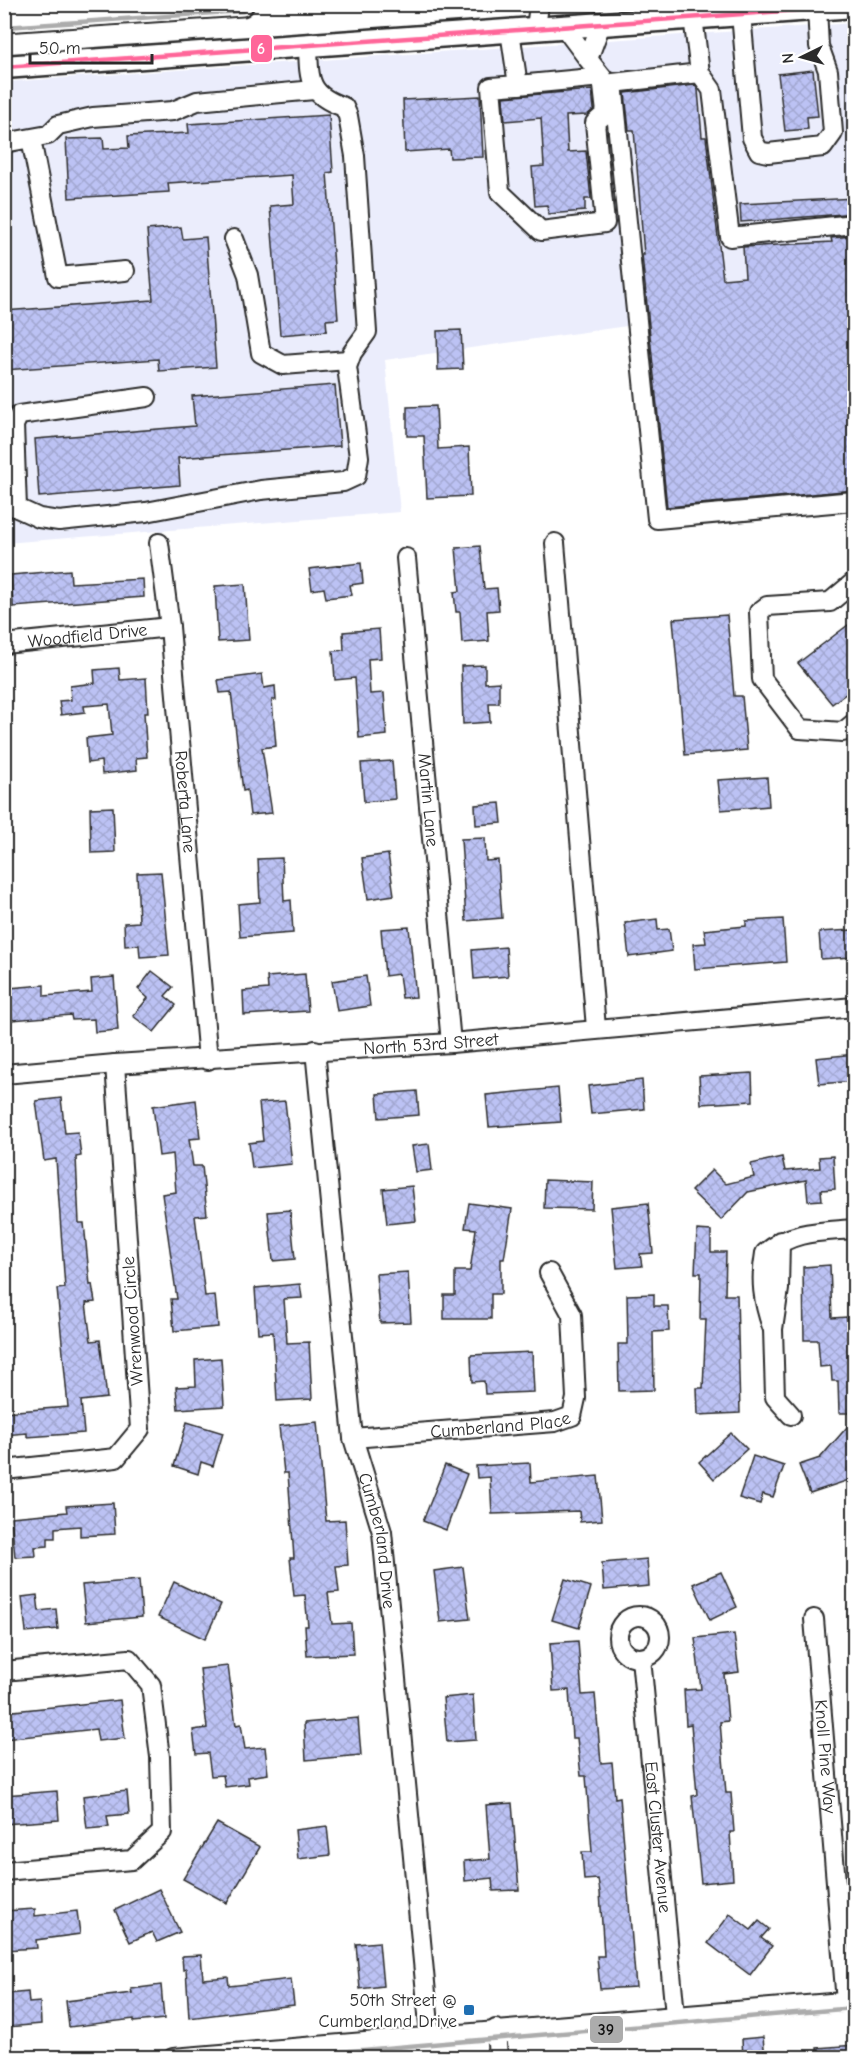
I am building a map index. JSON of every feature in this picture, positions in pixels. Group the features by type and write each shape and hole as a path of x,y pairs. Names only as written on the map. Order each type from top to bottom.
{"main road":[{"path":"4,20 136,8 242,4"},
{"path":"4,67 855,6"}],"street":[{"path":"536,29 539,4"},
{"path":"741,14 752,138 759,151 768,153 823,147 833,133 828,71 819,46 817,8"},
{"path":"693,17 700,73 712,90 730,237 855,224"},
{"path":"588,60 601,24"},
{"path":"564,27 602,77 606,113 595,123 605,223 541,231 500,192 490,87 602,77"},
{"path":"510,31 518,85"},
{"path":"147,397 19,415 10,414 14,425 11,505 39,518 59,521 146,512 261,490 352,480 356,476 359,457 348,379 348,360 367,333 355,156 348,116 344,107 328,102 314,90 309,71 308,45"},
{"path":"700,73 613,83 657,519 855,501"},
{"path":"4,143 48,135 58,125 93,117 173,111 197,101 314,90"},
{"path":"31,139 58,277 125,271"},
{"path":"234,239 248,275 261,353 283,365 348,360"},
{"name":"Roberta Lane","path":"159,543 170,627 208,1060"},
{"path":"555,543 596,1028"},
{"name":"Martin Lane","path":"406,558 451,1043"},
{"path":"855,582 830,602 767,606 759,612 762,679 800,729 843,732 855,723"},
{"name":"Woodfield Drive","path":"4,645 170,627"},
{"name":"North 53rd Street","path":"4,1074 315,1050 451,1043 596,1028 855,1007"},
{"name":"Cumberland Drive","path":"315,1050 353,1438 382,1532 430,2035"},
{"name":"Wrenwood Circle","path":"4,1470 116,1458 140,1429 115,1064"},
{"path":"791,1415 775,1397 772,1329 763,1300 760,1275 765,1253 780,1241 802,1233 855,1229"},
{"name":"Cumberland Place","path":"353,1438 555,1422 572,1416 576,1398 572,1315 549,1273"},
{"name":"Knoll Pine Way","path":"814,1619 850,2001"},
{"name":"East Cluster Avenue","path":"641,1658 675,2015"},
{"path":"4,1671 129,1659 151,1685 160,1757 162,1832 132,1860 4,1871"},
{"path":"173,2058 850,2001"},
{"path":"496,2029 498,2058"}],"shaded area":[{"path":"854,23 854,507 658,524 641,324 385,360 400,512 5,543 5,82"}],"building":[{"path":"813,70 818,116 807,117 808,129 785,131 778,74"},
{"path":"695,85 698,90 702,137 706,137 723,279 745,277 743,247 832,242 831,238 852,236 855,273 855,490 667,507 642,255 644,255 634,130 629,130 625,93"},
{"path":"592,90 594,109 587,115 566,116 568,152 586,151 591,199 585,199 585,211 548,214 547,205 535,206 532,167 544,166 541,118 505,121 503,97"},
{"path":"480,96 483,157 450,158 449,149 405,152 403,100"},
{"path":"329,115 333,172 327,173 338,319 326,320 327,331 280,335 270,206 294,204 292,175 168,183 169,192 69,198 66,139 103,138 104,149 129,148 128,136 189,133 188,124"},
{"path":"855,198 855,213 741,222 740,204"},
{"path":"181,227 183,239 206,237 216,367 159,371 158,359 4,370 4,311 153,300 147,230"},
{"path":"461,330 463,369 438,370 437,331"},
{"path":"335,385 340,446 178,458 180,485 39,497 35,439 195,426 192,396"},
{"path":"436,406 438,449 469,447 471,496 427,498 424,436 407,436 407,407"},
{"path":"480,546 484,589 497,588 499,610 487,611 489,641 462,643 460,612 456,612 454,592 460,591 456,548"},
{"path":"361,563 363,583 350,585 352,595 326,598 324,588 312,590 309,569"},
{"path":"70,570 71,583 143,579 144,597 13,607 11,575"},
{"path":"245,584 249,640 218,642 215,586"},
{"path":"727,615 734,696 742,696 747,750 685,755 673,619"},
{"path":"848,625 855,633 855,687 832,704 798,663"},
{"path":"379,629 381,658 368,659 370,694 384,693 387,735 359,738 355,678 335,680 333,651 344,650 343,632"},
{"path":"485,665 485,683 499,682 499,703 489,703 490,722 463,724 461,666"},
{"path":"119,668 120,680 146,678 148,713 144,713 147,757 136,758 137,770 102,774 101,761 88,763 86,738 112,735 109,704 84,706 85,712 61,715 59,701 71,700 70,686 95,683 94,670"},
{"path":"262,674 264,688 275,686 276,700 272,700 276,746 262,748 272,813 250,815 247,790 243,791 231,692 220,693 218,680"},
{"path":"392,761 395,799 364,802 361,763"},
{"path":"767,777 769,806 721,810 718,780"},
{"path":"500,803 502,823 476,825 475,805"},
{"path":"113,807 115,852 91,853 90,808"},
{"path":"485,838 486,861 498,860 502,918 466,921 461,839"},
{"path":"388,854 394,895 368,899 362,858"},
{"path":"282,858 284,901 291,900 293,933 240,937 238,904 260,902 258,859"},
{"path":"161,872 169,955 140,957 139,945 125,946 124,923 139,922 137,873"},
{"path":"657,919 658,930 669,929 672,951 629,957 625,923"},
{"path":"783,919 786,962 695,969 693,944 706,943 704,930 746,926 746,921"},
{"path":"409,927 416,997 402,998 399,974 385,976 381,929"},
{"path":"852,930 853,957 821,959 819,932"},
{"path":"506,947 508,976 474,979 472,950"},
{"path":"152,971 173,987 165,996 176,1005 154,1032 133,1016 148,998 138,989"},
{"path":"305,974 308,1011 244,1015 243,991 268,989 267,977"},
{"path":"366,976 370,1006 337,1011 332,981"},
{"path":"114,977 118,1030 95,1032 94,1019 72,1020 71,1015 12,1020 9,988 44,985 44,996 92,992 91,979"},
{"path":"855,1054 855,1081 819,1084 816,1058"},
{"path":"752,1073 753,1101 701,1104 699,1076"},
{"path":"642,1080 644,1109 591,1114 588,1086"},
{"path":"558,1088 561,1122 489,1127 486,1095"},
{"path":"417,1091 419,1115 379,1118 377,1094"},
{"path":"61,1098 65,1133 78,1132 81,1156 76,1157 79,1223 84,1223 90,1285 92,1284 95,1302 86,1303 91,1341 100,1340 107,1398 81,1401 84,1433 27,1437 27,1433 4,1435 4,1412 68,1407 57,1289 65,1288 56,1159 44,1161 36,1101"},
{"path":"196,1100 200,1138 189,1139 193,1166 202,1166 207,1215 195,1216 205,1296 215,1295 218,1327 174,1331 171,1299 177,1299 162,1194 176,1192 173,1154 159,1156 153,1106"},
{"path":"285,1101 292,1164 252,1168 249,1143 263,1141 259,1103"},
{"path":"429,1144 432,1170 416,1172 412,1146"},
{"path":"833,1156 835,1189 821,1190 822,1200 808,1201 806,1180 748,1192 721,1220 691,1191 712,1170 726,1184 754,1177 751,1164 782,1157 785,1171 820,1168 819,1157"},
{"path":"545,1180 593,1182 592,1209 544,1208"},
{"path":"412,1186 416,1221 387,1224 383,1189"},
{"path":"469,1203 512,1209 504,1259 501,1259 501,1294 491,1294 491,1319 444,1319 444,1295 455,1295 455,1271 470,1271 476,1229 465,1228"},
{"path":"648,1203 653,1253 640,1254 642,1266 617,1268 611,1207"},
{"path":"290,1210 295,1259 273,1261 268,1212"},
{"path":"697,1230 711,1231 711,1252 726,1252 725,1295 737,1295 740,1413 698,1415 697,1388 703,1388 706,1319 700,1319 701,1273 695,1273"},
{"path":"830,1265 832,1318 847,1317 848,1350 855,1350 855,1413 839,1413 838,1381 832,1381 831,1366 820,1367 818,1340 804,1340 803,1267"},
{"path":"408,1272 411,1322 380,1323 376,1274"},
{"path":"300,1284 302,1298 284,1299 287,1343 309,1342 312,1399 277,1401 273,1332 258,1333 255,1288"},
{"path":"654,1294 654,1306 668,1306 669,1331 653,1332 654,1390 619,1391 618,1344 628,1344 627,1295"},
{"path":"532,1352 534,1392 485,1394 484,1381 472,1382 471,1355"},
{"path":"221,1358 224,1406 178,1409 176,1387 196,1386 195,1360"},
{"path":"855,1418 855,1478 810,1493 799,1465 820,1458"},
{"path":"187,1422 223,1433 213,1466 201,1462 198,1474 174,1466"},
{"path":"317,1422 326,1521 345,1520 348,1565 336,1566 339,1592 328,1593 332,1624 351,1623 353,1654 307,1656 305,1626 308,1626 305,1595 294,1596 290,1558 294,1558 288,1473 284,1473 279,1426"},
{"path":"731,1433 747,1449 714,1479 699,1462"},
{"path":"753,1456 784,1466 773,1497 763,1494 760,1504 739,1498"},
{"path":"530,1463 531,1482 598,1476 602,1520 580,1522 579,1511 492,1514 490,1477 477,1478 476,1466"},
{"path":"445,1465 467,1474 446,1530 423,1521"},
{"path":"113,1503 115,1534 80,1536 80,1526 55,1528 55,1538 48,1538 48,1546 35,1547 36,1556 15,1557 11,1517 67,1512 66,1506"},
{"path":"647,1559 649,1586 604,1590 602,1563"},
{"path":"463,1567 470,1619 440,1622 434,1571"},
{"path":"721,1572 737,1607 710,1620 693,1584"},
{"path":"565,1579 591,1587 579,1628 552,1620"},
{"path":"139,1580 142,1617 86,1622 82,1585"},
{"path":"174,1582 221,1604 205,1639 158,1617"},
{"path":"37,1595 39,1611 56,1609 58,1629 26,1632 22,1597"},
{"path":"734,1634 739,1672 724,1674 728,1721 720,1722 726,1793 731,1793 734,1832 730,1832 733,1880 701,1883 692,1796 697,1795 691,1724 686,1725 684,1690 701,1689 695,1638"},
{"path":"578,1641 582,1695 595,1694 601,1763 612,1762 615,1798 620,1797 636,1987 600,1989 597,1956 604,1956 600,1892 598,1879 584,1880 582,1852 592,1852 586,1776 581,1776 577,1738 572,1738 569,1690 553,1691 550,1643"},
{"path":"228,1666 236,1725 241,1724 245,1749 265,1747 268,1774 248,1777 249,1784 225,1787 223,1775 211,1776 208,1753 196,1754 193,1730 207,1728 200,1669"},
{"path":"473,1695 476,1740 447,1742 443,1698"},
{"path":"120,1700 125,1738 98,1741 96,1729 4,1739 4,1712"},
{"path":"358,1718 361,1755 306,1760 304,1723"},
{"path":"57,1791 59,1820 4,1824 4,1795"},
{"path":"127,1791 129,1814 107,1816 109,1827 87,1829 83,1796"},
{"path":"512,1803 519,1890 493,1891 492,1878 465,1881 464,1861 490,1859 486,1805"},
{"path":"217,1823 260,1847 227,1903 183,1879"},
{"path":"327,1826 330,1855 298,1859 295,1830"},
{"path":"159,1889 180,1932 157,1942 152,1932 130,1942 115,1910"},
{"path":"35,1909 35,1916 77,1911 80,1934 36,1940 37,1948 4,1950 4,1911"},
{"path":"730,1914 751,1930 759,1921 769,1929 761,1938 772,1946 750,1975 708,1943"},
{"path":"379,1942 383,1986 360,1989 356,1944"},
{"path":"201,1955 203,1979 228,1977 229,1986 291,1979 294,2005 189,2018 186,1969 183,1970 182,1956"},
{"path":"161,1985 164,2019 134,2022 134,2019 69,2027 66,2001 132,1993 131,1989"},
{"path":"28,1992 29,2003 40,2002 41,2024 8,2027 6,1994"},
{"path":"763,2037 765,2058 743,2058 742,2039"},
{"path":"855,2045 855,2058 818,2058 817,2048"}],"transit line":[{"name":"6","path":"4,67 854,6"},
{"name":"39","path":"5,27 243,11"},
{"name":"39","path":"269,2058 854,2008"}],"place":[{"name":"50th Street @ Cumberland Drive","path":"469,2010"}]}
